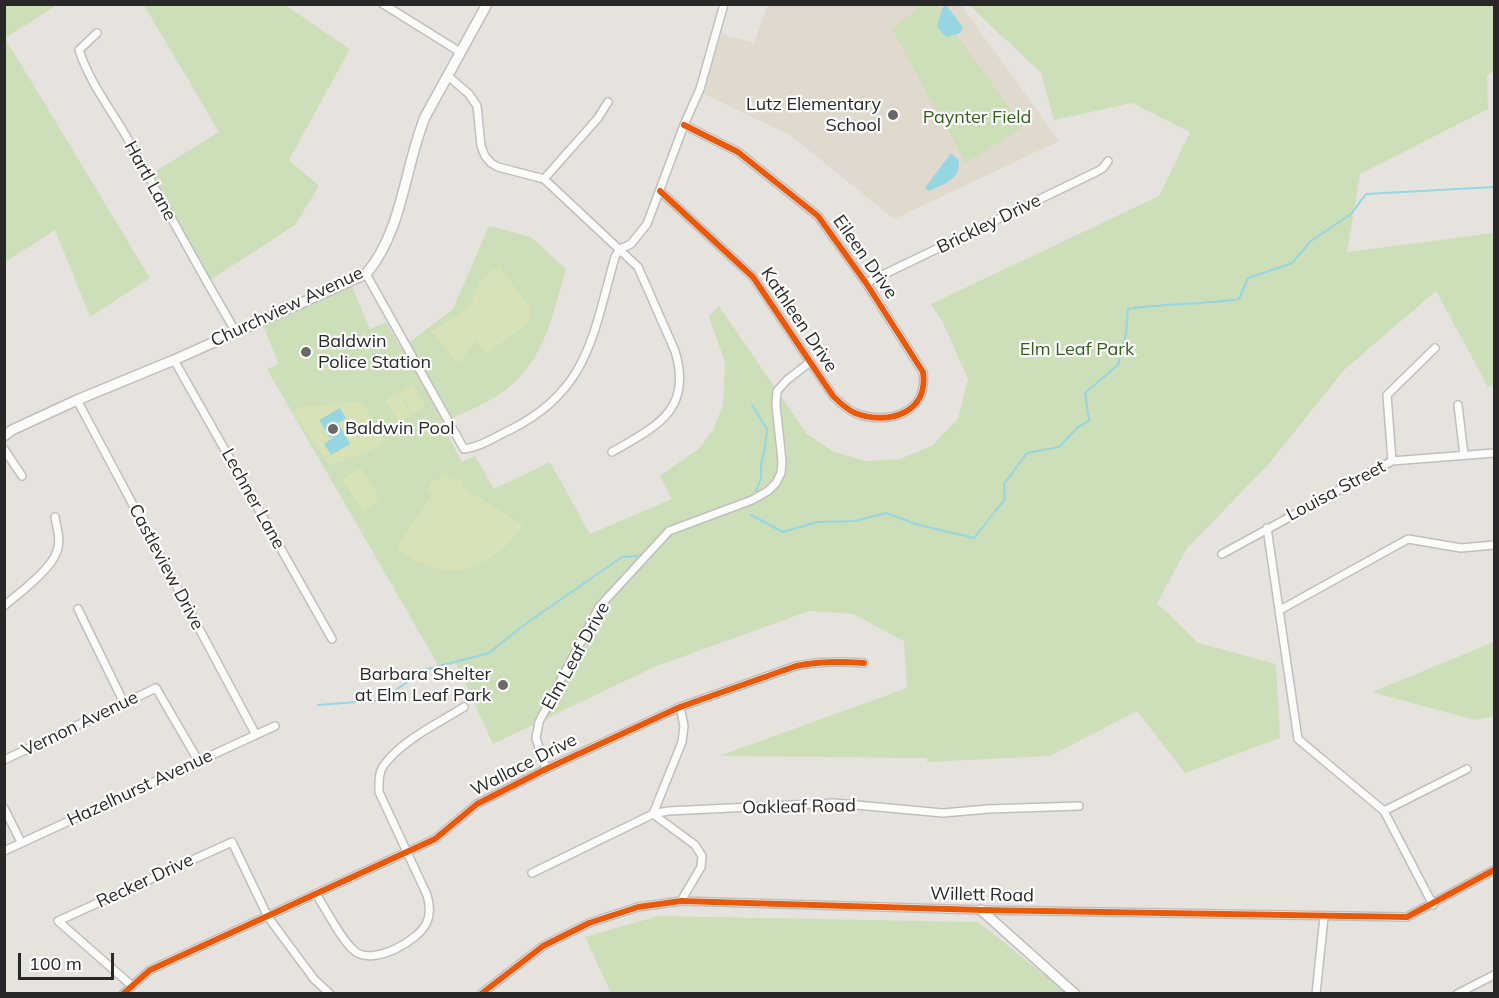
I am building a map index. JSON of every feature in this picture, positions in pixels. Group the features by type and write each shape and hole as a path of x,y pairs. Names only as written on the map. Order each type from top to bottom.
{"street":[{"path":"383,4 460,52"},
{"name":"Churchview Avenue","path":"4,436 77,399 174,360 366,274 378,259 388,239 424,117 487,4"},
{"path":"366,274 464,449 477,447 528,421 553,401 573,380 584,359 615,257 620,249 631,244 647,224 700,89 724,4"},
{"name":"Hartl Lane","path":"97,33 80,50 85,68 129,141 195,263 236,332"},
{"path":"448,76 469,94 477,106 480,114 479,137 485,156 498,167 544,179 638,267 675,351 680,382 677,401 668,414 655,426 612,452"},
{"path":"544,179 598,118 608,102"},
{"name":"Eileen Drive","path":"684,125 738,152 818,216 866,283 923,372 925,385 923,394"},
{"name":"Brickley Drive","path":"866,283 1096,172 1108,161"},
{"name":"Kathleen Drive","path":"660,190 753,277 833,396 843,406 855,413 886,418 914,408 923,394"},
{"path":"1392,461 1387,395 1435,348"},
{"name":"Lechner Lane","path":"174,360 332,639"},
{"name":"Elm Leaf Drive","path":"546,769 536,738 539,722 600,607 669,531 752,500 768,491 776,483 781,473 782,461 776,405 777,391 810,362"},
{"name":"Castleview Drive","path":"77,399 256,735"},
{"path":"1458,405 1464,455"},
{"path":"4,449 22,476"},
{"name":"Louisa Street","path":"1222,554 1392,461 1494,453"},
{"path":"5,606 52,562 59,540 55,517"},
{"path":"1267,528 1298,740 1384,811 1433,905"},
{"path":"1280,610 1408,539 1461,548 1494,545"},
{"path":"78,609 124,703"},
{"name":"Wallace Drive","path":"123,993 150,970 435,839 477,804 546,769 680,707 796,666 837,660 864,663"},
{"name":"Vernon Avenue","path":"4,760 156,688 199,762"},
{"path":"316,894 349,945 357,953 367,956 380,955 409,942 427,923 431,908 428,895 379,792 379,776 384,766 421,733 464,707"},
{"path":"680,707 684,726 682,742 653,814 695,845 702,856 701,867 681,902"},
{"name":"Hazelhurst Avenue","path":"4,850 275,726"},
{"path":"1384,811 1467,769"},
{"name":"Oakleaf Road","path":"532,873 653,814 668,811 834,803 942,813 1079,806"},
{"path":"4,808 21,842"},
{"name":"Recker Drive","path":"131,985 58,921 231,842 268,917"},
{"name":"Willett Road","path":"481,993 543,946 589,923 638,907 681,902 981,910 1407,917 1433,905 1494,870"},
{"path":"981,910 1075,993"},
{"path":"268,917 314,980 330,993"},
{"path":"1316,993 1324,917"},
{"path":"1457,993 1494,975"}],"shaded area":[{"name":"Lutz Elementary School","path":"768,5 961,5 1059,141 894,219 790,135 704,94 721,34 754,43"}],"green space":[{"path":"4,5 57,5 5,38 150,278 90,317 55,230 5,262"},
{"path":"144,5 285,5 350,49 289,160 319,186 295,225 207,282 148,176 219,132"},
{"name":"Paynter Field","path":"922,5 935,5 1023,127 966,163 892,29"},
{"name":"Elm Leaf Park","path":"969,5 1494,5 1494,71 1487,75 1488,109 1360,174 1347,252 1494,233 1494,385 1488,387 1436,291 1344,370 1267,466 1187,548 1157,603 1198,643 1276,664 1280,738 1185,773 1137,711 1050,756 927,762 927,758 719,756 907,688 904,641 853,614 809,611 654,667 493,744 456,663 441,670 267,369 279,364 263,326 352,287 370,329 386,322 401,349 453,309 489,226 531,237 566,269 551,322 537,354 515,382 500,394 441,423 462,462 475,456 494,489 550,462 590,534 672,499 660,476 700,448 714,428 723,405 725,362 709,317 719,306 806,433 834,452 866,461 900,459 932,446 958,419 968,379 943,323 931,304 1159,196 1190,132 1132,103 1054,120 1041,73"},
{"path":"499,266 531,309 528,323 486,354 475,340 458,363 431,332 470,307 479,284"},
{"path":"413,384 425,406 413,413 400,392"},
{"path":"399,392 411,414 398,421 386,400"},
{"path":"362,401 385,442 372,450 330,466 294,415 295,408"},
{"path":"361,468 381,500 363,512 342,479"},
{"path":"447,475 463,481 461,486 523,525 510,542 492,557 458,570 442,569 425,564 396,548 432,495 427,490 432,482"},
{"path":"1494,642 1494,716 1475,720 1372,692"},
{"path":"658,916 978,922 1067,993 611,993 585,937"}],"water":[{"path":"946,5 963,27 960,33 946,37 937,27 942,8"},
{"path":"951,153 959,161 957,173 946,183 929,191 925,188"},
{"name":"Baldwin Pool","path":"340,408 346,418 338,423 350,444 331,455 324,444 334,437 330,438 319,420"}],"waterway":[{"path":"751,515 783,532 817,522 855,521 886,513 919,525 974,538 1005,499 1004,484 1027,453 1059,447 1078,427 1089,421 1085,393 1118,365 1126,334 1128,309 1239,299 1248,278 1292,263 1311,241 1351,214 1366,194 1494,187"},
{"path":"752,405 767,429 761,478 756,491"},
{"path":"318,705 382,700 424,670 489,653 524,625 622,557 638,556"}],"cycle path":[{"path":"660,191 753,277 833,396 849,410 868,417 893,417 904,413 920,398 923,372 866,283 818,216 738,152 684,125"},
{"path":"123,994 150,970 435,839 477,804 546,769 680,707 796,666 830,662 864,663"},
{"path":"481,994 543,946 589,923 638,907 681,901 981,910 1407,917 1494,870"}],"place":[{"name":"Lutz Elementary School","path":"893,115"},
{"name":"Baldwin Police Station","path":"306,352"},
{"name":"Baldwin Pool","path":"333,429"},
{"name":"Barbara Shelter at Elm Leaf Park","path":"503,685"}]}
